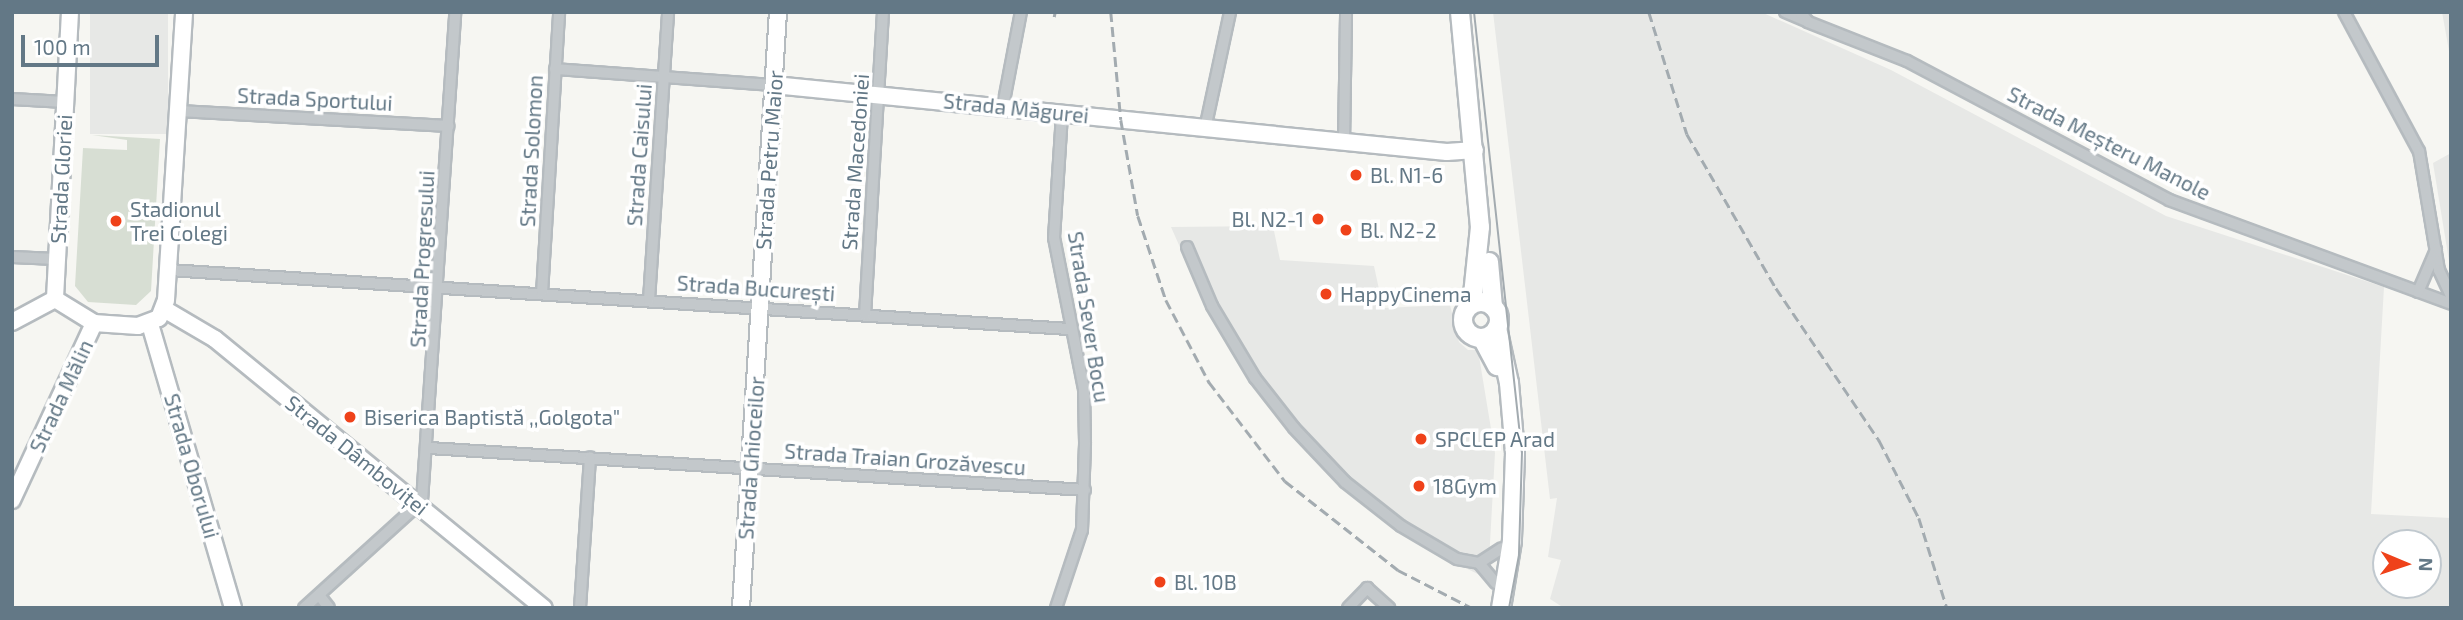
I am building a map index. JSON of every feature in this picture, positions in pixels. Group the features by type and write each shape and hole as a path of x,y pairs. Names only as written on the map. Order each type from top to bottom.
{"main road":[{"path":"1460,12 1475,150 1480,238 1472,304 1464,314 1463,323 1470,335 1490,333"},
{"path":"1475,150 1481,157 1489,211 1488,281 1493,307 1490,333 1501,390 1505,463 1502,548 1491,608"},
{"path":"1472,304 1493,307"},
{"path":"1490,333 1509,383 1515,453 1512,541 1501,608"}],"street":[{"name":"Strada Gloriei","path":"55,299 71,12"},
{"path":"150,324 164,309 169,270 184,12"},
{"name":"Strada Progresului","path":"421,507 429,448 455,12"},
{"name":"Strada Solomon","path":"542,293 559,12"},
{"name":"Strada Caisului","path":"649,300 668,12"},
{"name":"Strada Petru Maior","path":"760,308 778,12"},
{"name":"Strada Macedoniei","path":"865,315 883,12"},
{"path":"1003,106 1021,12"},
{"path":"1205,129 1230,12"},
{"path":"1344,143 1346,12"},
{"path":"1785,12 1808,22"},
{"name":"Strada Meșteru Manole","path":"1800,12 1808,22 1923,69 2169,200 2451,304"},
{"path":"2344,12 2419,151 2436,250 2451,296"},
{"name":"Strada Măgurei","path":"555,68 878,93 1344,143 1447,152 1475,150"},
{"path":"12,99 65,102"},
{"name":"Strada Sportului","path":"178,111 449,126"},
{"name":"Strada Sever Bocu","path":"1056,608 1079,543 1085,490 1085,398 1054,239 1062,113"},
{"path":"1187,247 1240,356 1316,453 1401,526 1450,556 1479,563 1496,583"},
{"path":"2418,292 2436,250"},
{"path":"12,257 56,259"},
{"name":"Strada București","path":"169,270 1070,328"},
{"path":"12,322 55,299 94,323"},
{"name":"Strada Ghioceilor","path":"741,608 760,308"},
{"name":"Strada Dâmboviței","path":"164,309 215,339 544,608"},
{"name":"Strada Mălin","path":"12,500 94,323 150,324"},
{"name":"Strada Oborului","path":"150,324 233,608"},
{"name":"Strada Traian Grozăvescu","path":"429,448 1085,490"},
{"path":"580,608 590,457"},
{"path":"304,608 421,507"},
{"path":"1479,563 1502,548"},
{"path":"1348,608 1367,588 1389,608"},
{"path":"318,595 330,608"}],"shaded area":[{"path":"90,12 168,12 168,134 90,134"},
{"path":"1493,12 1761,12 1891,70 2166,216 2384,287 2371,514 2451,518 2451,608 1564,608 1550,599 1561,560 1548,557 1557,498 1550,499"},
{"path":"2442,12 2451,12 2451,62"},
{"name":"Stadionul Trei Colegi","path":"92,135 160,139 151,291 136,305 88,302 75,286 83,148 127,150 127,140"},
{"path":"2451,153 2451,273 2433,163"},
{"path":"1273,226 1280,260 1374,266 1383,308 1450,305 1459,342 1468,350 1478,350 1495,453 1488,579 1445,558 1371,509 1292,434 1263,401 1210,315 1171,227"}],"tram line":[{"path":"1474,12 1522,452 1519,555 1509,608"}],"railway":[{"path":"1054,17 1055,12"},
{"path":"1111,12 1121,120 1138,216 1166,300 1209,382 1285,481 1398,570 1472,608"},
{"path":"1649,12 1687,134 1776,288 1879,440 1919,518 1947,608"}],"place":[{"name":"Bl. N1-6","path":"1356,175"},
{"name":"Bl. N2-1","path":"1318,219"},
{"name":"Stadionul Trei Colegi","path":"116,221"},
{"name":"Bl. N2-2","path":"1346,230"},
{"name":"HappyCinema","path":"1326,294"},
{"name":"Biserica Baptistă ,,Golgota\"","path":"350,417"},
{"name":"SPCLEP Arad","path":"1421,439"},
{"name":"18Gym","path":"1419,486"},
{"name":"Bl. 10B","path":"1160,582"}]}
